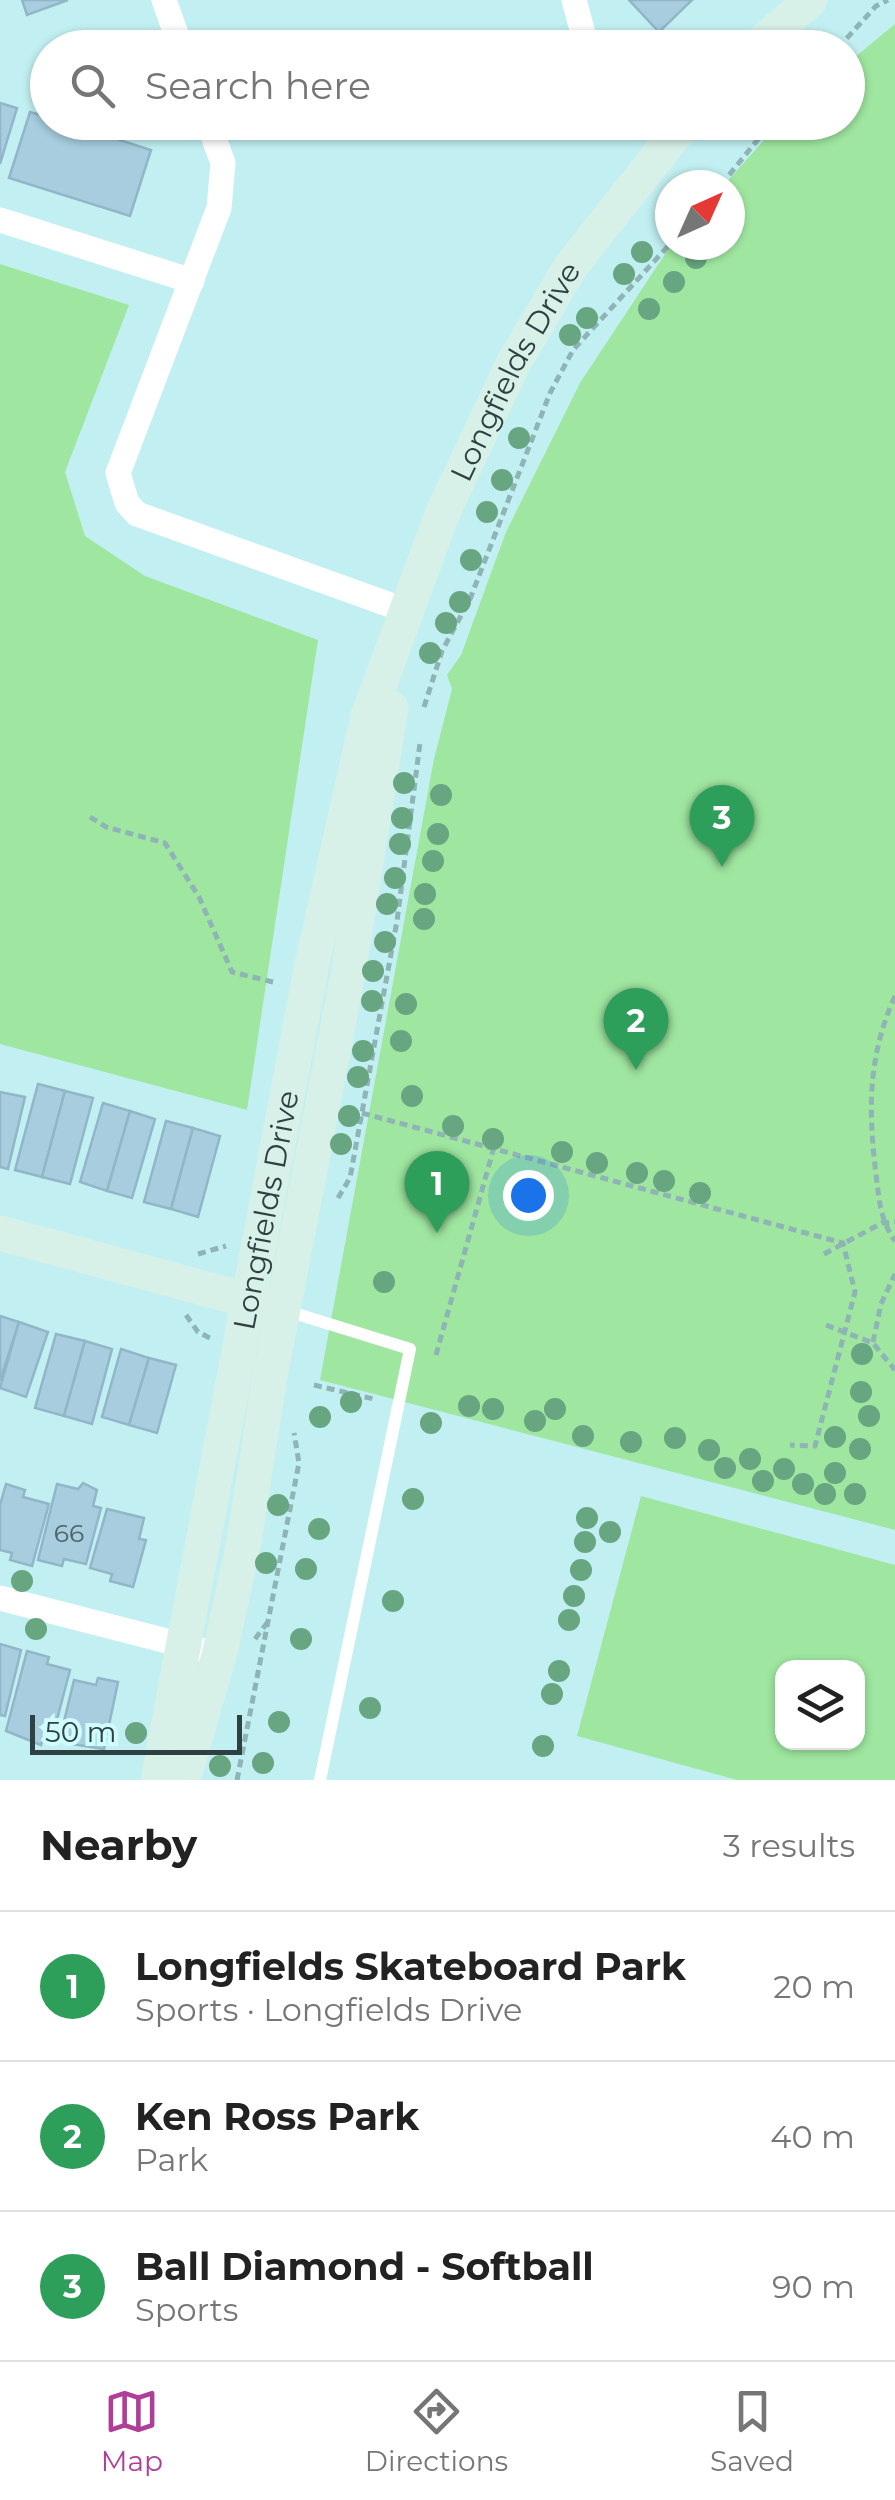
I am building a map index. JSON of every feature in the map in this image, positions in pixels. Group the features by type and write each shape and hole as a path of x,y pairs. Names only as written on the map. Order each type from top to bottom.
{"street":[{"path":"164,0 174,30"},
{"path":"574,0 582,30"},
{"path":"776,30 810,0"},
{"path":"214,140 222,163 219,208 118,472 126,503 138,514 407,611"},
{"name":"Longfields Drive","path":"158,1780 183,1644 348,974 389,727 396,648 407,611 462,467 538,319 662,140"},
{"path":"0,220 192,281"},
{"path":"0,1233 266,1305"},
{"name":"Longfields Drive","path":"183,1780 219,1656 243,1546 266,1305"},
{"path":"0,1598 219,1656"}],"lane":[{"path":"266,1305 410,1348 320,1780"}],"path":[{"path":"854,30 876,6 888,0"},
{"path":"732,170 757,140"},
{"path":"423,712 442,651 470,600 550,393 573,350 655,260"},
{"path":"350,1178 414,810 421,731"},
{"path":"90,816 106,828 165,843 199,898 232,972 280,984"},
{"path":"895,996 873,1060 868,1112 882,1223 895,1240"},
{"path":"362,1113 843,1243"},
{"path":"436,1354 494,1147"},
{"path":"824,1254 882,1223 895,1222"},
{"path":"790,1445 815,1446 846,1331 855,1292 843,1243"},
{"path":"872,1343 881,1304 895,1274"},
{"path":"826,1325 872,1343 895,1370"},
{"path":"314,1385 374,1399"},
{"path":"237,1780 272,1617 299,1463"}],"green space":[{"path":"895,24 895,1530 320,1380 434,759 452,689 447,675 461,655 506,532 580,383 661,260 745,260 745,170 737,170 764,140 865,140 865,49"},
{"path":"0,264 129,305 65,472 85,536 145,576 318,640 247,1110 0,1044"},
{"path":"641,1496 895,1565 895,1780 737,1780 577,1736"}],"building":[{"path":"22,0 68,0 27,15"},
{"path":"629,0 692,0 661,30"},
{"path":"0,103 17,108 0,164"},
{"path":"30,112 30,140 120,140 151,150 130,216 9,178"},
{"path":"38,1084 65,1091 42,1177 15,1170"},
{"path":"65,1091 93,1098 70,1184 42,1177"},
{"path":"0,1092 25,1097 8,1169 0,1167"},
{"path":"103,1103 130,1111 107,1191 80,1182"},
{"path":"130,1111 155,1119 132,1198 107,1191"},
{"path":"166,1121 193,1128 171,1209 144,1202"},
{"path":"193,1128 220,1136 198,1217 171,1209"},
{"path":"0,1316 19,1322 0,1381"},
{"path":"19,1322 48,1332 26,1397 0,1388"},
{"path":"56,1334 85,1341 64,1416 35,1408"},
{"path":"85,1341 112,1349 92,1424 64,1416"},
{"path":"121,1349 149,1358 129,1425 102,1417"},
{"path":"149,1358 176,1365 157,1433 129,1425"},
{"path":"83,1483 97,1490 93,1506 101,1508 86,1564 64,1559 62,1566 38,1560 57,1484 78,1489"},
{"path":"6,1484 25,1490 23,1497 49,1504 32,1566 10,1560 12,1553 0,1550 0,1505"},
{"path":"107,1509 144,1518 139,1539 146,1540 133,1587 110,1581 112,1574 90,1568"},
{"path":"0,1644 21,1650 5,1716 0,1715"},
{"path":"27,1651 49,1657 47,1664 70,1670 54,1731 46,1729 41,1745 6,1731"},
{"path":"98,1678 118,1682 104,1749 71,1744 72,1737 61,1734 74,1680 96,1685"}],"place":[{"name":"Ball Diamond - Softball","path":"722,867"},
{"name":"Ken Ross Park","path":"636,1070"},
{"name":"Longfields Skateboard Park","path":"437,1233"}]}
